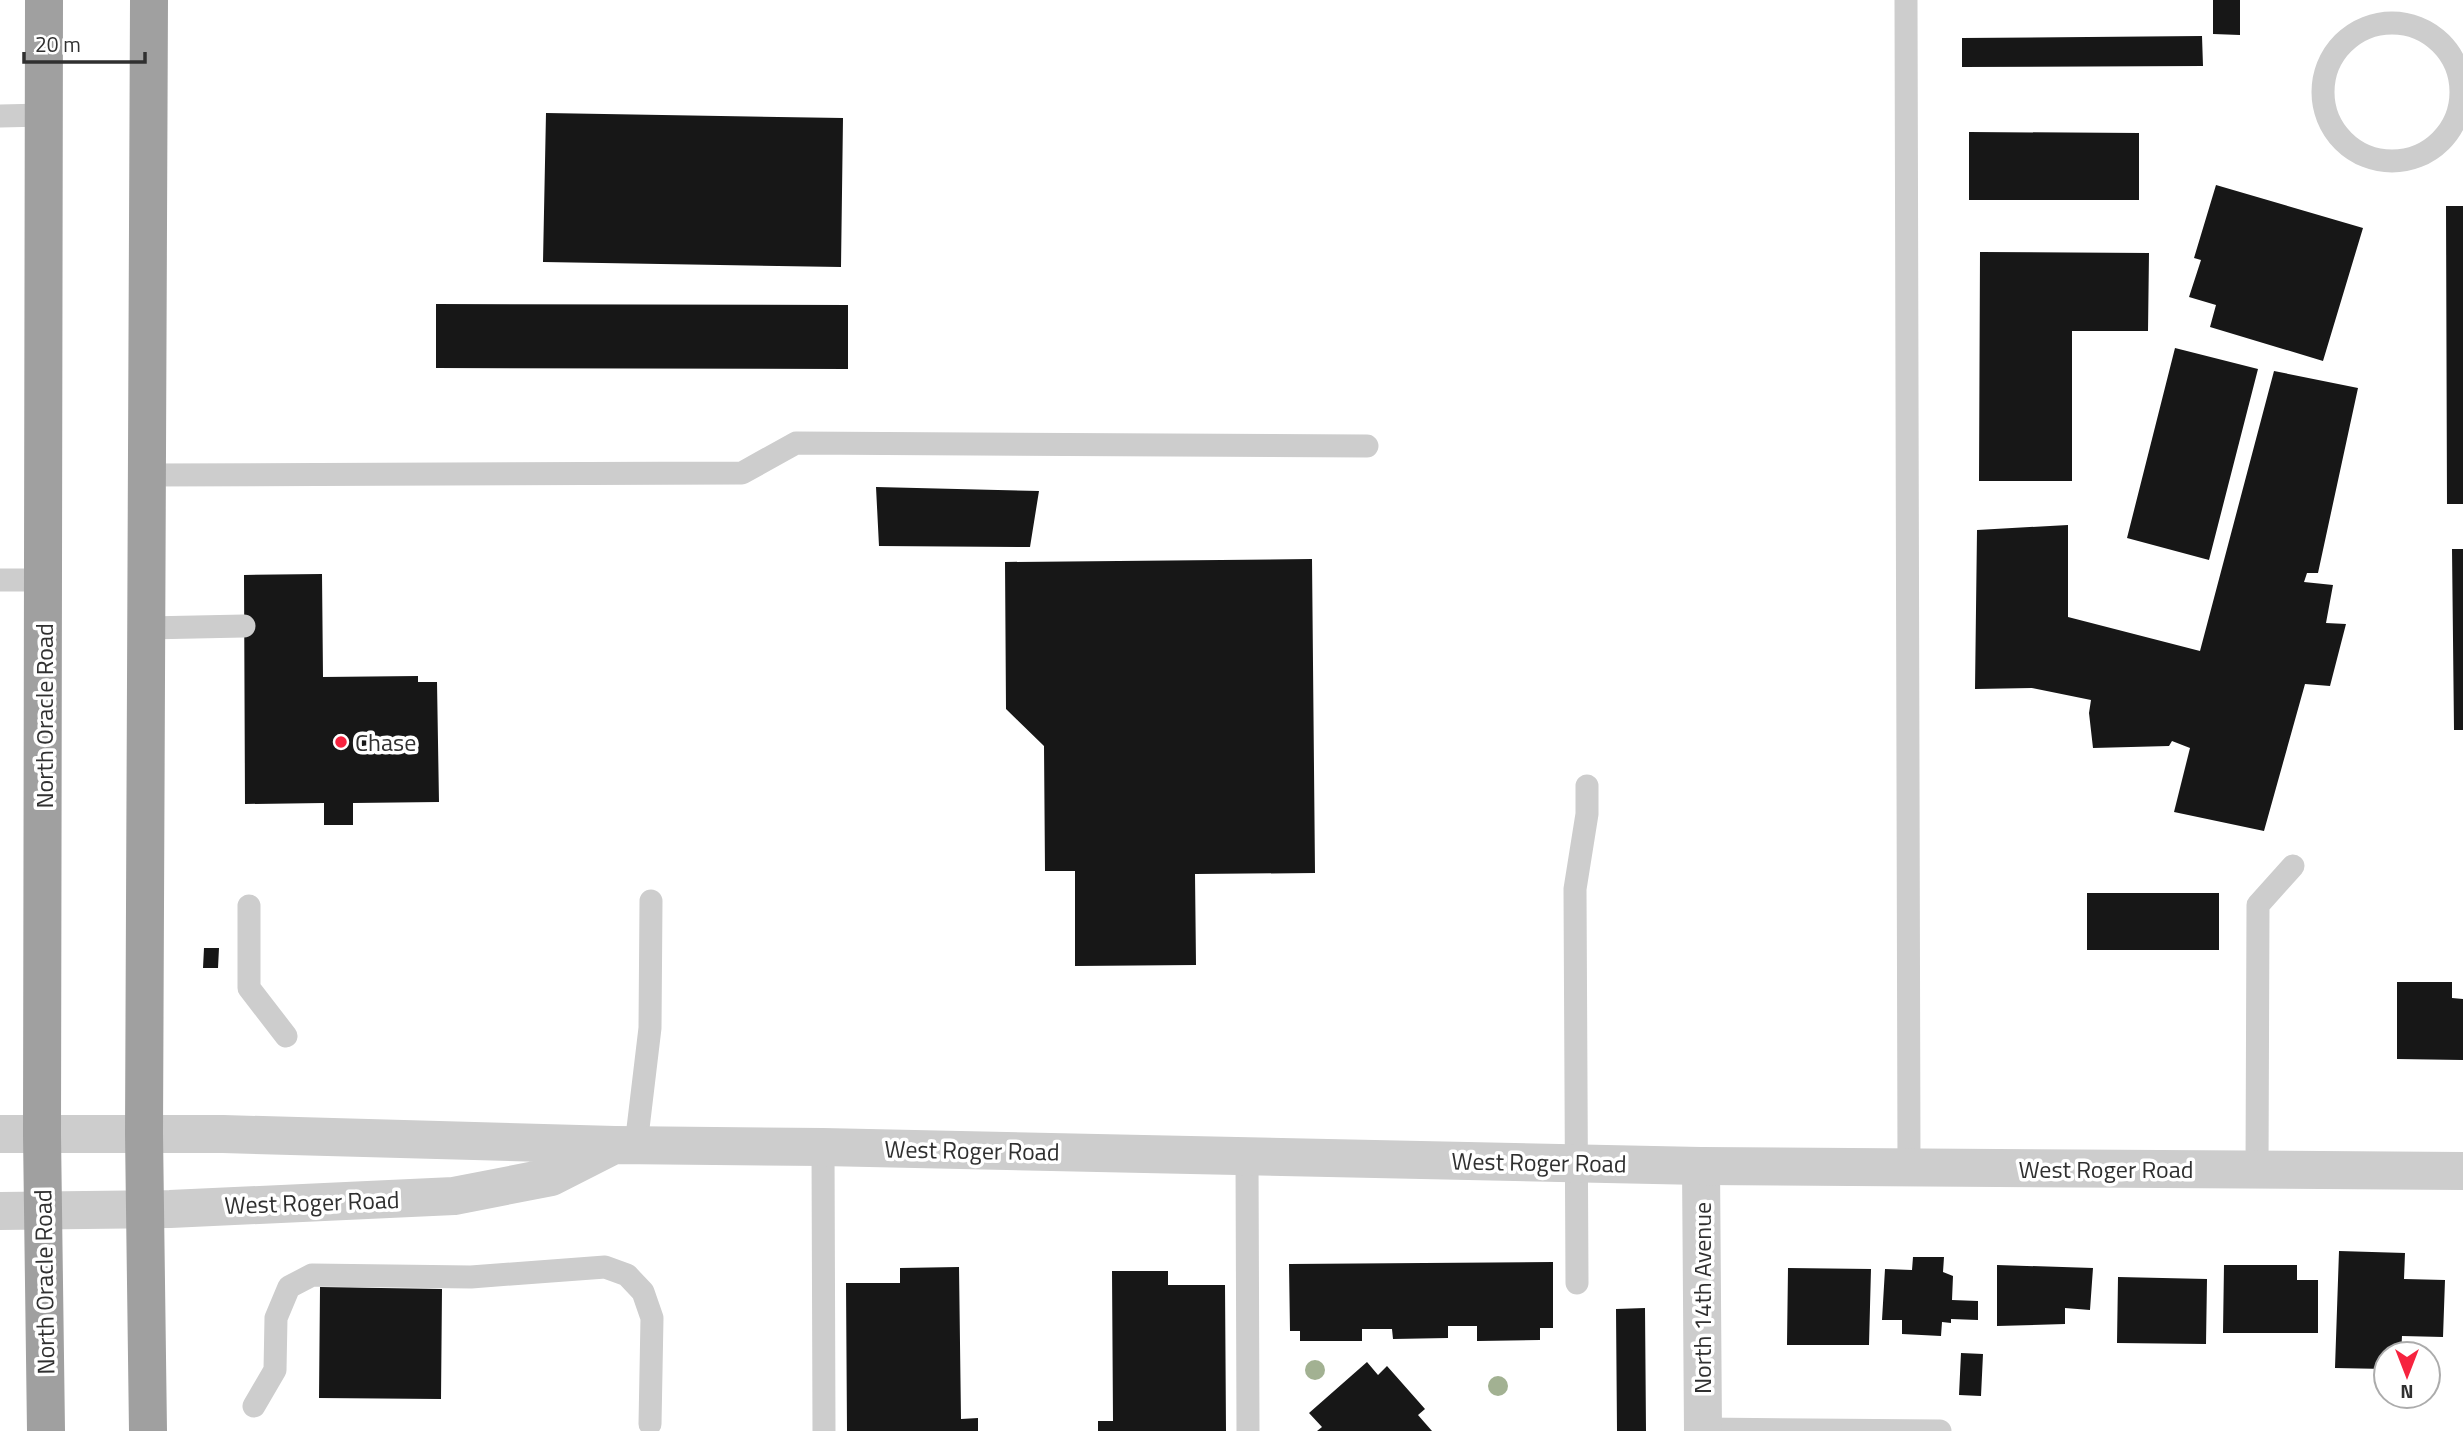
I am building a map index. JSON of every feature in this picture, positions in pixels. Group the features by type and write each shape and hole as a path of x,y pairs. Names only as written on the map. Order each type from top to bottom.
{"highway":[{"name":"North Oracle Road","path":"44,0 42,1135 46,1431"},
{"path":"148,1431 144,1134 149,0"}],"street":[{"name":"West Roger Road","path":"0,1134 144,1134 1701,1166 2463,1171"},
{"name":"West Roger Road","path":"0,1211 146,1209 454,1196 551,1177 626,1145"},
{"name":"North 14th Avenue","path":"1701,1166 1703,1430"}],"lane":[{"path":"1906,0 1909,1167"},
{"path":"2387,22 2411,25 2432,35 2448,50 2458,70 2462,91 2459,113 2449,133 2433,148 2414,158 2390,162 2367,157 2347,145 2332,127 2323,105 2323,82 2330,59 2344,41 2364,28 2387,22"},
{"path":"0,116 44,115"},
{"path":"146,475 742,473 796,443 1367,446"},
{"path":"0,580 44,580"},
{"path":"146,628 244,626"},
{"path":"1577,1283 1575,889 1587,814 1587,786"},
{"path":"2257,1170 2258,905 2293,866"},
{"path":"626,1145 650,1028 651,901"},
{"path":"249,906 249,988 286,1036"},
{"path":"823,1147 824,1431"},
{"path":"1247,1156 1248,1431"},
{"path":"254,1406 275,1370 276,1318 289,1287 312,1275 471,1277 605,1267 627,1275 643,1292 652,1318 650,1424"},
{"path":"1703,1430 1940,1431"}],"building":[{"path":"2213,0 2240,0 2240,35 2213,34"},
{"path":"2202,36 2203,66 1962,67 1962,38"},
{"path":"546,113 843,118 841,267 543,262"},
{"path":"1969,132 2139,133 2139,200 1969,200"},
{"path":"2216,185 2363,228 2323,361 2210,327 2216,305 2189,297 2201,260 2194,258"},
{"path":"2446,206 2463,206 2463,504 2447,504"},
{"path":"1980,252 2149,253 2148,331 2072,331 2072,481 1979,481"},
{"path":"436,304 848,305 848,369 436,368"},
{"path":"2175,348 2258,369 2209,560 2127,538"},
{"path":"2274,371 2358,388 2318,573 2307,573 2304,582 2333,585 2326,623 2346,624 2330,686 2305,684 2264,831 2174,812 2190,748 2172,741 2169,746 2093,748 2089,713 2091,700 2032,688 1975,689 1977,530 2068,525 2068,617 2200,651"},
{"path":"876,487 1039,491 1030,547 879,546"},
{"path":"2452,549 2463,549 2463,730 2454,730"},
{"path":"1312,559 1315,873 1195,874 1196,965 1075,966 1075,871 1045,871 1044,746 1006,709 1005,562"},
{"name":"Chase","path":"322,574 323,677 418,676 418,682 437,682 439,802 353,803 353,825 324,825 324,803 245,804 244,575"},
{"path":"2087,893 2219,893 2219,950 2087,950"},
{"path":"204,948 219,948 218,968 203,968"},
{"path":"2397,982 2452,982 2452,998 2463,999 2463,1060 2397,1059"},
{"path":"2339,1251 2405,1253 2404,1279 2445,1280 2443,1337 2402,1336 2402,1340 2372,1340 2372,1369 2335,1368"},
{"path":"1913,1257 1944,1257 1943,1272 1953,1276 1952,1300 1978,1301 1978,1320 1951,1319 1951,1323 1942,1322 1941,1336 1902,1334 1902,1320 1882,1320 1885,1269 1912,1270"},
{"path":"1553,1262 1553,1328 1540,1328 1540,1340 1477,1341 1477,1326 1448,1326 1448,1338 1393,1339 1392,1329 1362,1329 1362,1341 1300,1341 1300,1331 1290,1331 1289,1264"},
{"path":"1997,1265 2093,1268 2090,1310 2065,1308 2065,1324 1997,1326"},
{"path":"2224,1265 2297,1265 2297,1280 2318,1280 2318,1333 2223,1333"},
{"path":"959,1267 961,1419 978,1418 978,1431 847,1431 846,1283 900,1283 900,1268"},
{"path":"1788,1268 1871,1269 1869,1345 1787,1345"},
{"path":"1112,1271 1168,1271 1168,1285 1225,1285 1226,1431 1098,1431 1098,1421 1113,1421"},
{"path":"2118,1277 2207,1279 2206,1344 2117,1343"},
{"path":"320,1287 442,1289 441,1399 319,1398"},
{"path":"1645,1308 1646,1431 1617,1431 1616,1309"},
{"path":"1961,1353 1983,1354 1981,1396 1959,1395"},
{"path":"1367,1362 1378,1375 1387,1366 1425,1409 1418,1415 1432,1431 1317,1431 1322,1427 1309,1413"}],"place":[{"name":"Chase","path":"341,742"}]}
